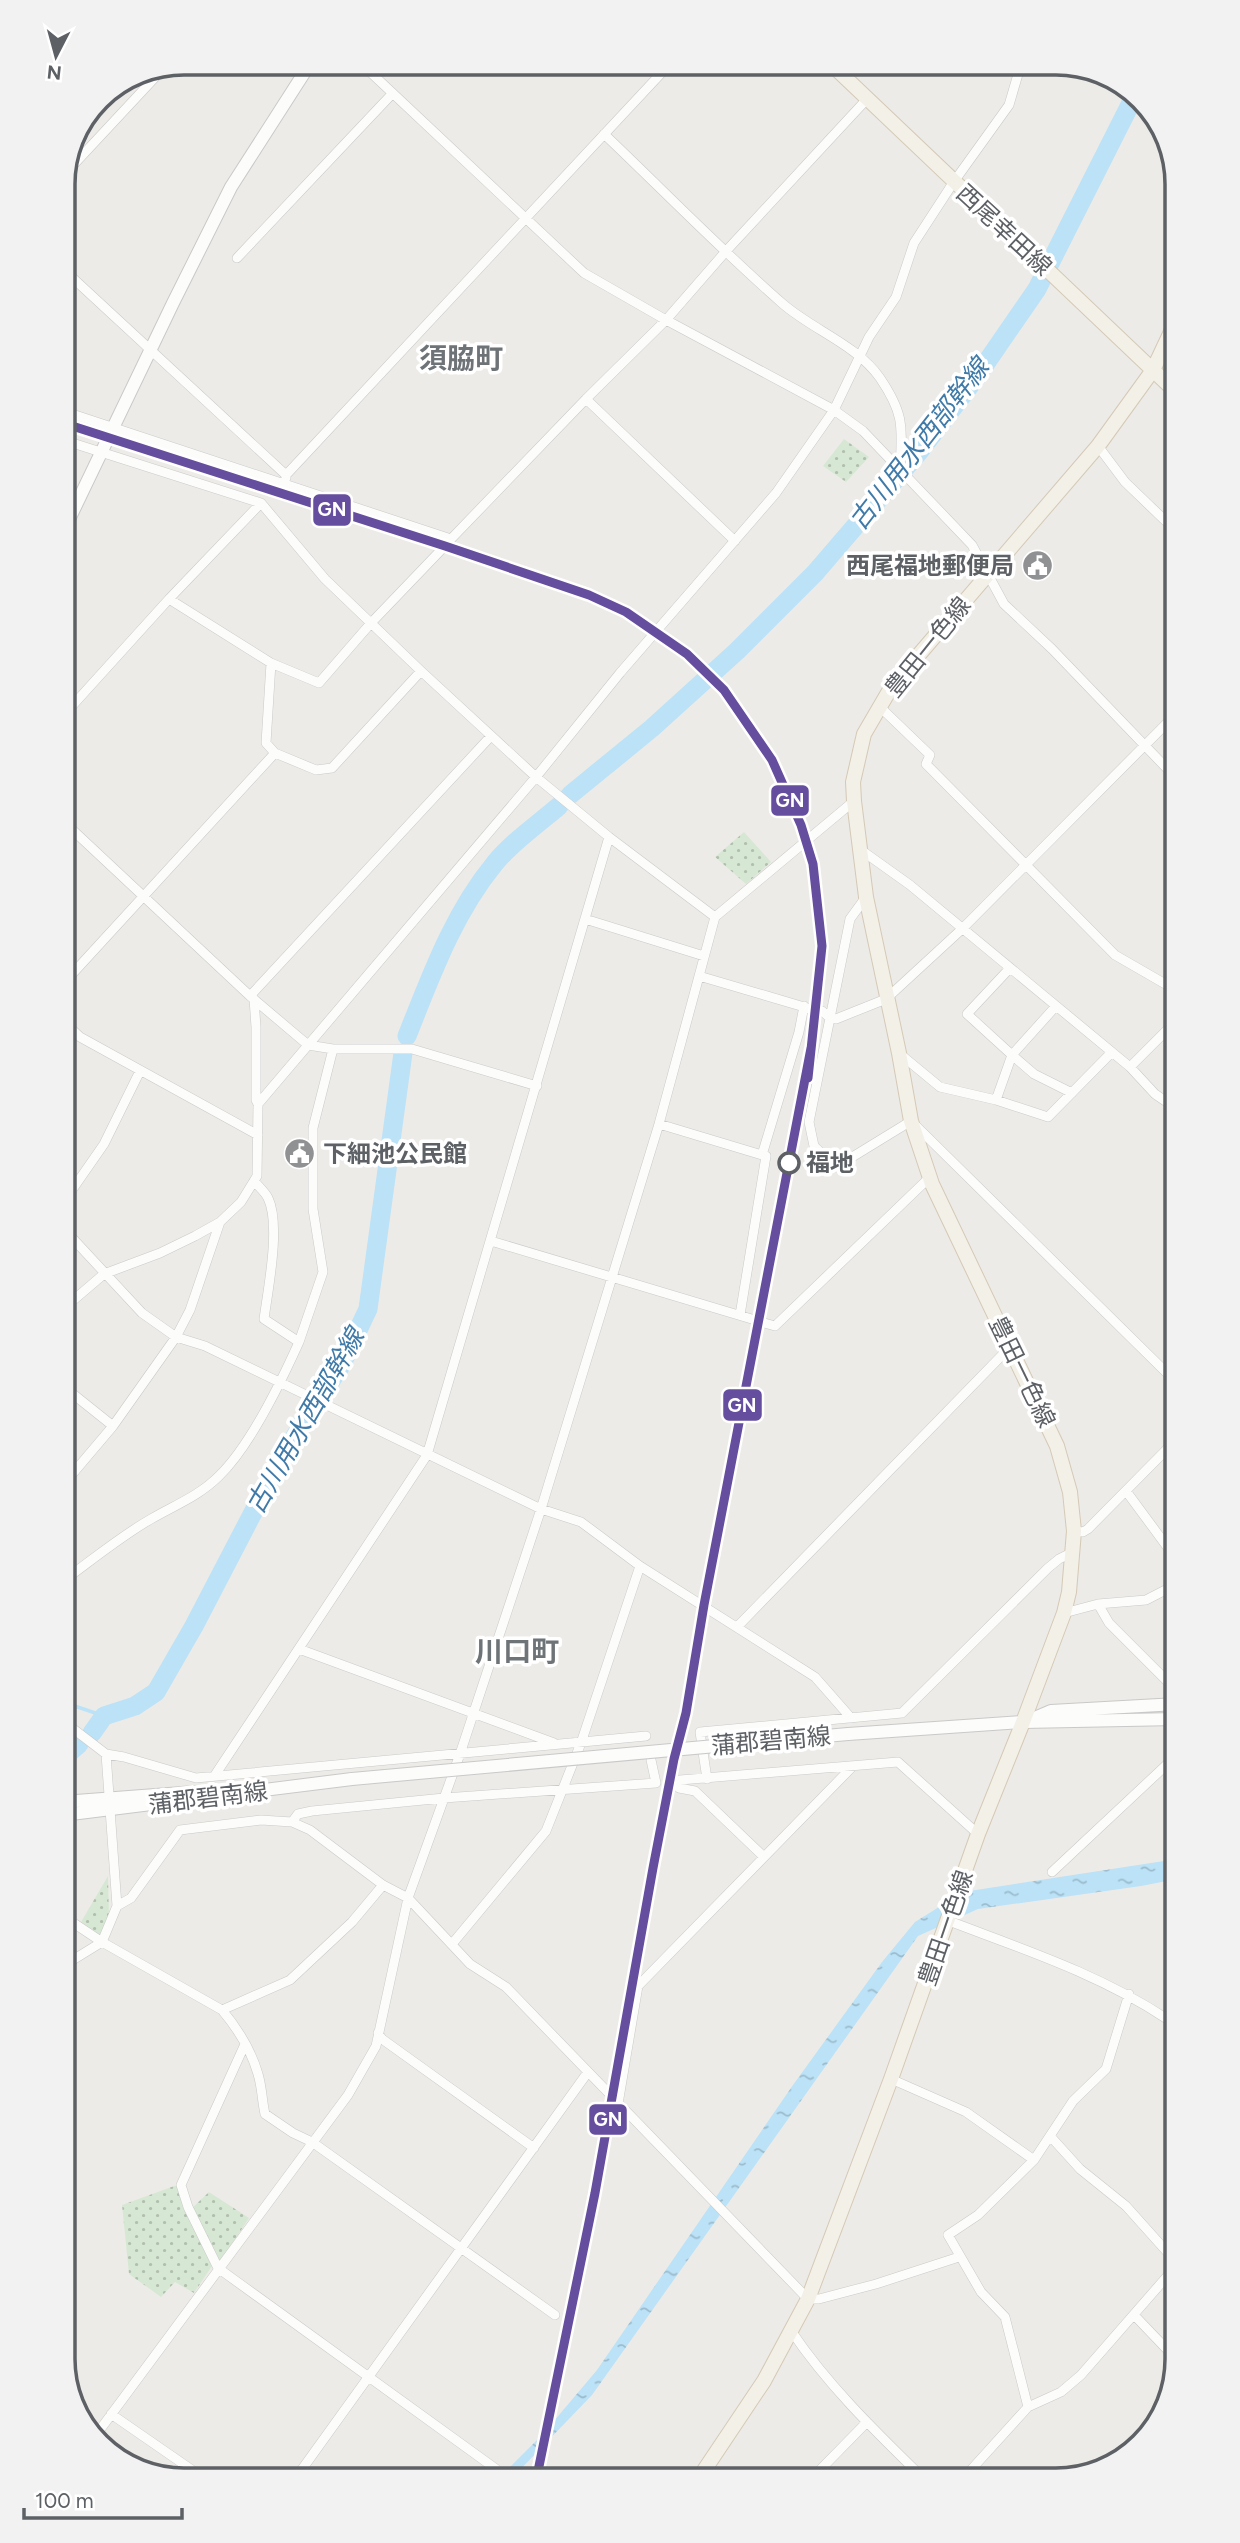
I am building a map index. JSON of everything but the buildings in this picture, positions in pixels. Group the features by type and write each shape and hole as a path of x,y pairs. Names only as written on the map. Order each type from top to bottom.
{"main road":[{"path":"75,507 231,187 303,75"},
{"name":"西尾幸田線","path":"842,75 1165,382"},
{"name":"豊田一色線","path":"706,2468 764,2381 808,2299 891,2079 978,1834 1064,1612 1073,1552 1070,1492 1057,1446 930,1177 911,1121 866,897 853,782 864,734 892,686 1098,446 1153,370 1165,344"},
{"name":"蒲郡碧南線","path":"1023,1722 1051,1711 1165,1705"},
{"name":"蒲郡碧南線","path":"75,1812 110,1804 352,1779 848,1734 1023,1722 1165,1719"},
{"name":"蒲郡碧南線","path":"75,1803 110,1804"}],"street":[{"path":"373,75 584,273 834,410 863,431 972,545 1004,604 1052,649 1165,767"},
{"path":"286,479 659,75"},
{"path":"258,1104 536,777 620,673 776,493 834,410 869,337 896,297 914,243 1009,105 1018,75"},
{"path":"78,160 152,81"},
{"path":"237,258 393,94"},
{"path":"75,415 286,479 451,539 666,320 867,99"},
{"path":"604,134 784,305 860,357 879,376 903,423 900,469"},
{"path":"75,280 286,479"},
{"path":"586,399 735,541"},
{"path":"75,445 261,503 325,579 491,736 609,837 715,917"},
{"path":"1098,446 1125,482 1165,520"},
{"path":"75,703 261,503"},
{"path":"169,599 271,663 318,683 441,550"},
{"path":"271,663 266,743 275,753 316,770 332,768 421,671"},
{"path":"880,707 930,755 926,764 1115,955 1165,984"},
{"path":"822,1011 830,1018 836,1019 886,999 962,929 1165,725"},
{"path":"252,998 491,736"},
{"path":"75,971 275,753"},
{"path":"101,2428 348,2095 376,2046 408,1898 460,1754 541,1509 659,1124 715,917 854,802"},
{"path":"75,832 252,998 308,1045 333,1049 412,1049 537,1086"},
{"path":"215,1775 427,1455 609,837"},
{"path":"861,850 891,870 1112,1052 1165,1101"},
{"path":"866,897 850,919 809,1122 814,1146 836,1167 911,1121 1165,1371"},
{"path":"585,919 704,956"},
{"path":"1010,968 967,1014 1034,1074 1072,1093"},
{"path":"699,976 807,1008 761,1155"},
{"path":"75,1299 104,1274 160,1253 220,1222 241,1202 254,1181 258,1153 258,1104 256,1027 252,998"},
{"path":"996,1100 1012,1055 1056,1006"},
{"path":"75,1032 258,1135"},
{"path":"1130,1067 1165,1032"},
{"path":"75,1573 150,1520 188,1501 220,1475 248,1437 281,1382 299,1342 323,1272 313,1209 313,1128 333,1049"},
{"path":"899,1053 940,1087 996,1100 1048,1117 1112,1052"},
{"path":"75,1186 104,1144 140,1071"},
{"path":"659,1124 766,1156 740,1315"},
{"path":"491,1241 775,1326 930,1177"},
{"path":"254,1181 271,1204 274,1245 264,1319 299,1342"},
{"path":"75,1471 113,1426 176,1337 190,1310 220,1222"},
{"path":"75,1241 142,1313 176,1337 205,1346 541,1509 581,1522 640,1566 815,1677 851,1718"},
{"path":"737,1627 1010,1347"},
{"path":"75,1396 113,1426"},
{"path":"1074,1531 1083,1532 1088,1529 1165,1451"},
{"path":"1126,1491 1165,1544"},
{"path":"707,1779 700,1732 902,1713 1048,1568 1073,1552"},
{"path":"452,1944 546,1831 581,1743 640,1566"},
{"path":"1064,1612 1098,1604 1146,1600 1165,1590"},
{"path":"1098,1604 1109,1623 1165,1679"},
{"path":"299,1649 559,1745"},
{"path":"75,1730 106,1754 196,1778 646,1736"},
{"path":"75,1958 102,1941 117,1906 106,1754"},
{"path":"292,1822 298,1814 312,1811 444,1798 656,1783 651,1760"},
{"path":"764,1857 695,1791 679,1788 680,1780 898,1762 978,1834"},
{"path":"618,2104 638,1986 853,1766"},
{"path":"1052,1872 1165,1766"},
{"path":"117,1906 131,1898 180,1830 261,1820 292,1822 310,1830 383,1885 408,1898 470,1964 506,1987 808,2299 876,2284 960,2257"},
{"path":"222,2010 290,1980 352,1922 383,1885"},
{"path":"948,1922 1087,1974 1129,1994 1165,2018"},
{"path":"75,1924 222,2010 237,2027 259,2076 265,2114 312,2142 555,2315"},
{"path":"1028,2407 1005,2317 981,2292 948,2235 978,2215 1034,2160 1073,2101 1106,2069 1129,1994"},
{"path":"379,2033 382,2039 534,2148"},
{"path":"245,2043 181,2185 188,2207 218,2268 495,2468"},
{"path":"303,2468 588,2072"},
{"path":"891,2079 966,2112 1034,2160"},
{"path":"1051,2137 1080,2169 1126,2206 1165,2250"},
{"path":"973,2468 1028,2407 1061,2392 1081,2375 1165,2279"},
{"path":"1135,2316 1165,2347"},
{"path":"792,2332 805,2351 867,2422 913,2468"},
{"path":"111,2414 189,2468"},
{"path":"823,2468 867,2422"}],"green space":[{"path":"844,439 869,457 846,482 823,466"},
{"path":"744,832 771,862 746,884 715,857"},
{"path":"108,1876 109,1918 100,1936 81,1922"},
{"path":"177,2185 212,2266 194,2293 175,2282 161,2297 129,2274 122,2205"},
{"path":"209,2192 249,2218 220,2262 192,2208"}],"water":[{"path":"1165,1861 1165,1881 978,1909 918,1936 592,2395 522,2468 509,2468 543,2434 597,2370 793,2085 882,1962 915,1922 963,1892"}],"waterway":[{"name":"古川用水西部幹線","path":"570,795 652,728 737,651 815,573 919,452 975,379 1037,289 1130,105"},
{"name":"古川用水西部幹線","path":"407,1036 444,946 480,883 509,848 559,806"},
{"name":"古川用水西部幹線","path":"92,1733 104,1716 135,1706 156,1692 194,1626 271,1478 342,1364 368,1309 403,1053"},
{"path":"75,1706 104,1716"},
{"name":"古川用水西部幹線","path":"75,1748 79,1744"}],"transit line":[{"name":"GN","path":"75,427 589,595 626,612 687,654 724,690 772,760 801,825 813,864 822,946 808,1078"},
{"name":"GN","path":"539,2468 595,2193 653,1868 674,1759 686,1713 704,1605 811,1048"}],"place":[{"name":"西尾福地郵便局","path":"1037,566"},
{"name":"下細池公民館","path":"300,1154"},
{"name":"福地","path":"789,1163"}],"district":[{"name":"須脇町","path":"461,358"},
{"name":"川口町","path":"517,1651"}]}
